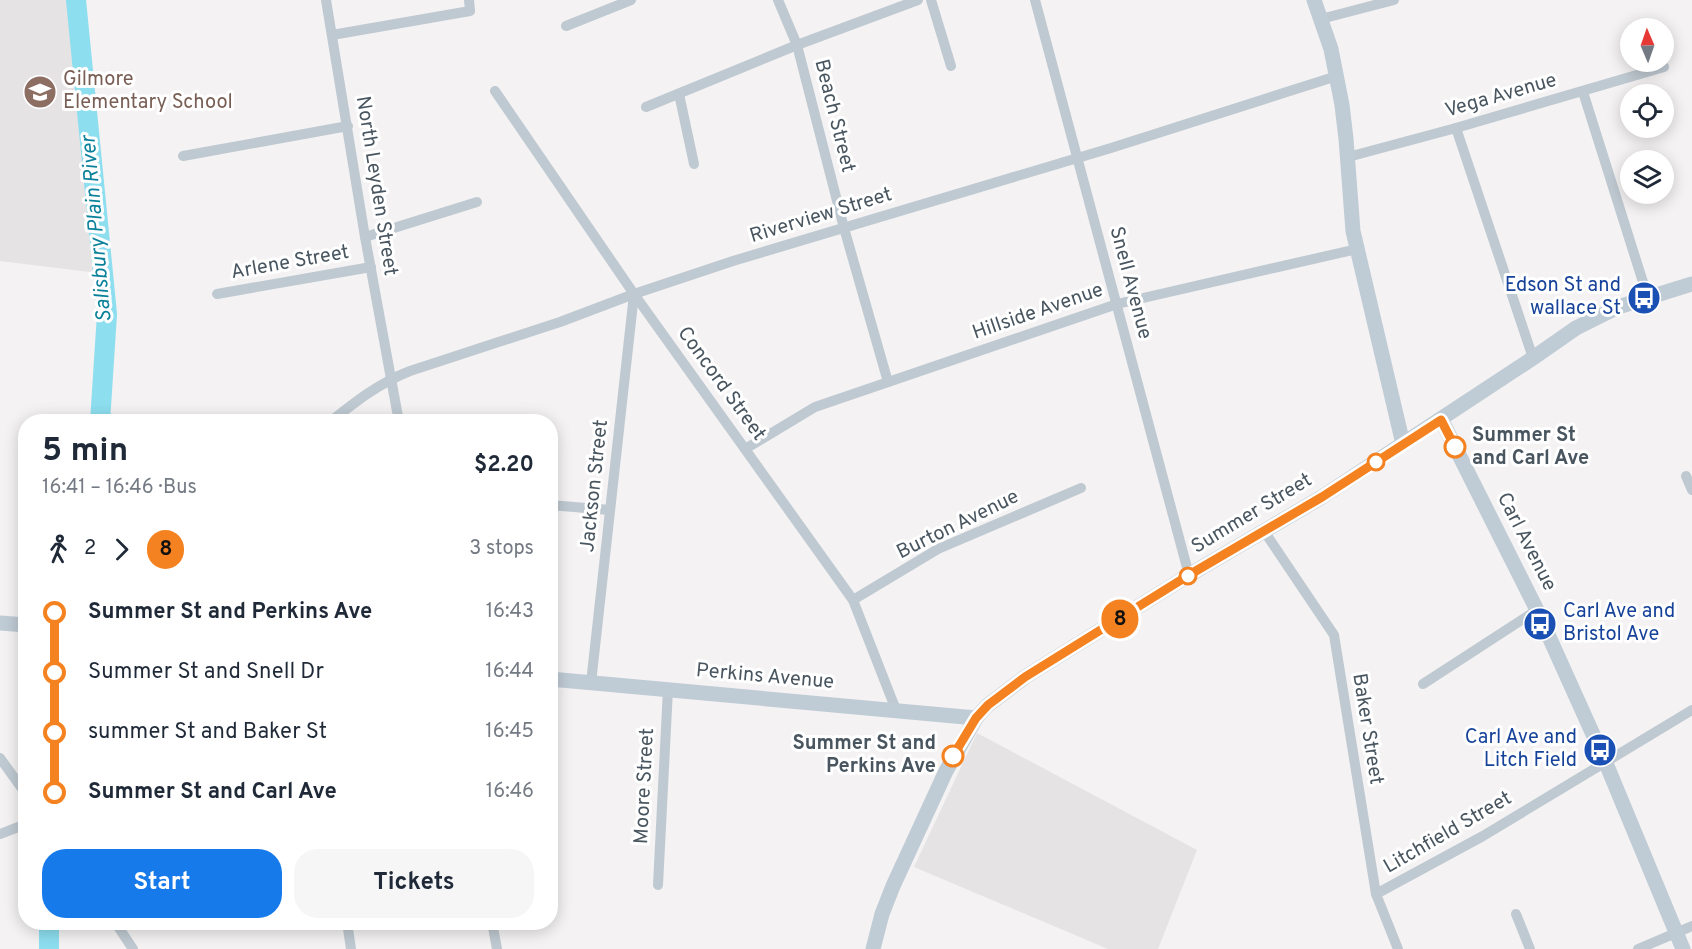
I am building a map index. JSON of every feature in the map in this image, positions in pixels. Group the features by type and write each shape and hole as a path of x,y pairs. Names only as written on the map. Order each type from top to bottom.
{"street":[{"name":"North Leyden Street","path":"326,0 370,267 398,414"},
{"path":"566,26 631,0"},
{"name":"Beach Street","path":"778,0 797,45 844,228 888,382"},
{"path":"646,107 797,45 918,0"},
{"path":"931,0 951,66"},
{"name":"Snell Avenue","path":"1035,0 1189,575"},
{"path":"1314,0 1331,49 1337,76 1348,157 1353,231 1403,444"},
{"path":"1321,19 1394,0"},
{"path":"332,35 470,5"},
{"name":"Vega Avenue","path":"1348,157 1648,72"},
{"name":"Riverview Street","path":"340,414 392,378 560,322 634,294 744,258 1077,158 1337,76"},
{"name":"Concord Street","path":"495,91 634,294 853,600 896,710"},
{"path":"1582,92 1648,298"},
{"path":"679,94 694,164"},
{"path":"183,156 348,126"},
{"path":"1456,128 1533,358"},
{"path":"365,237 477,202"},
{"name":"Hillside Avenue","path":"745,449 815,407 1117,304 1357,249"},
{"name":"Arlene Street","path":"216,294 370,267"},
{"name":"Summer Street","path":"873,949 880,920 893,886 945,771 976,718 988,705 1025,677 1189,575 1322,497 1441,420 1576,328 1618,307 1692,284"},
{"name":"Jackson Street","path":"591,683 634,294"},
{"name":"Carl Avenue","path":"1441,420 1537,610 1605,761 1683,949"},
{"path":"1686,476 1692,490"},
{"name":"Burton Avenue","path":"853,600 938,549 1081,488"},
{"path":"558,506 610,510"},
{"name":"Baker Street","path":"1264,531 1334,635 1376,894 1398,949"},
{"path":"1423,684 1537,610"},
{"path":"0,623 18,625"},
{"name":"Perkins Avenue","path":"558,680 976,718"},
{"name":"Moore Street","path":"658,885 668,689"},
{"name":"Litchfield Street","path":"1376,894 1483,836 1692,710"},
{"path":"0,758 18,783"},
{"path":"0,834 18,827"},
{"path":"1516,914 1530,949"},
{"path":"1638,949 1692,927"},
{"path":"120,930 133,949"},
{"path":"348,930 351,949"},
{"path":"493,930 497,949"}],"shaded area":[{"name":"Gilmore Elementary School","path":"0,0 70,0 98,273 0,261"},
{"path":"977,733 1197,850 1158,949 1108,949 914,867"}],"waterway":[{"name":"Salisbury Plain River","path":"76,0 107,314 101,414"},
{"name":"Salisbury Plain River","path":"49,930 49,949"}],"bus line":[{"name":"8","path":"953,756 976,718 988,705 1025,677 1189,575 1322,497 1441,420 1455,447"}],"place":[{"name":"Gilmore Elementary School","path":"40,92"},
{"name":"Edson St and wallace St","path":"1644,298"},
{"name":"Summer St and Carl Ave","path":"1455,447"},
{"name":"Carl Ave and Bristol Ave","path":"1540,624"},
{"name":"Carl Ave and Litch Field","path":"1600,750"},
{"name":"Summer St and Perkins Ave","path":"953,756"}]}
